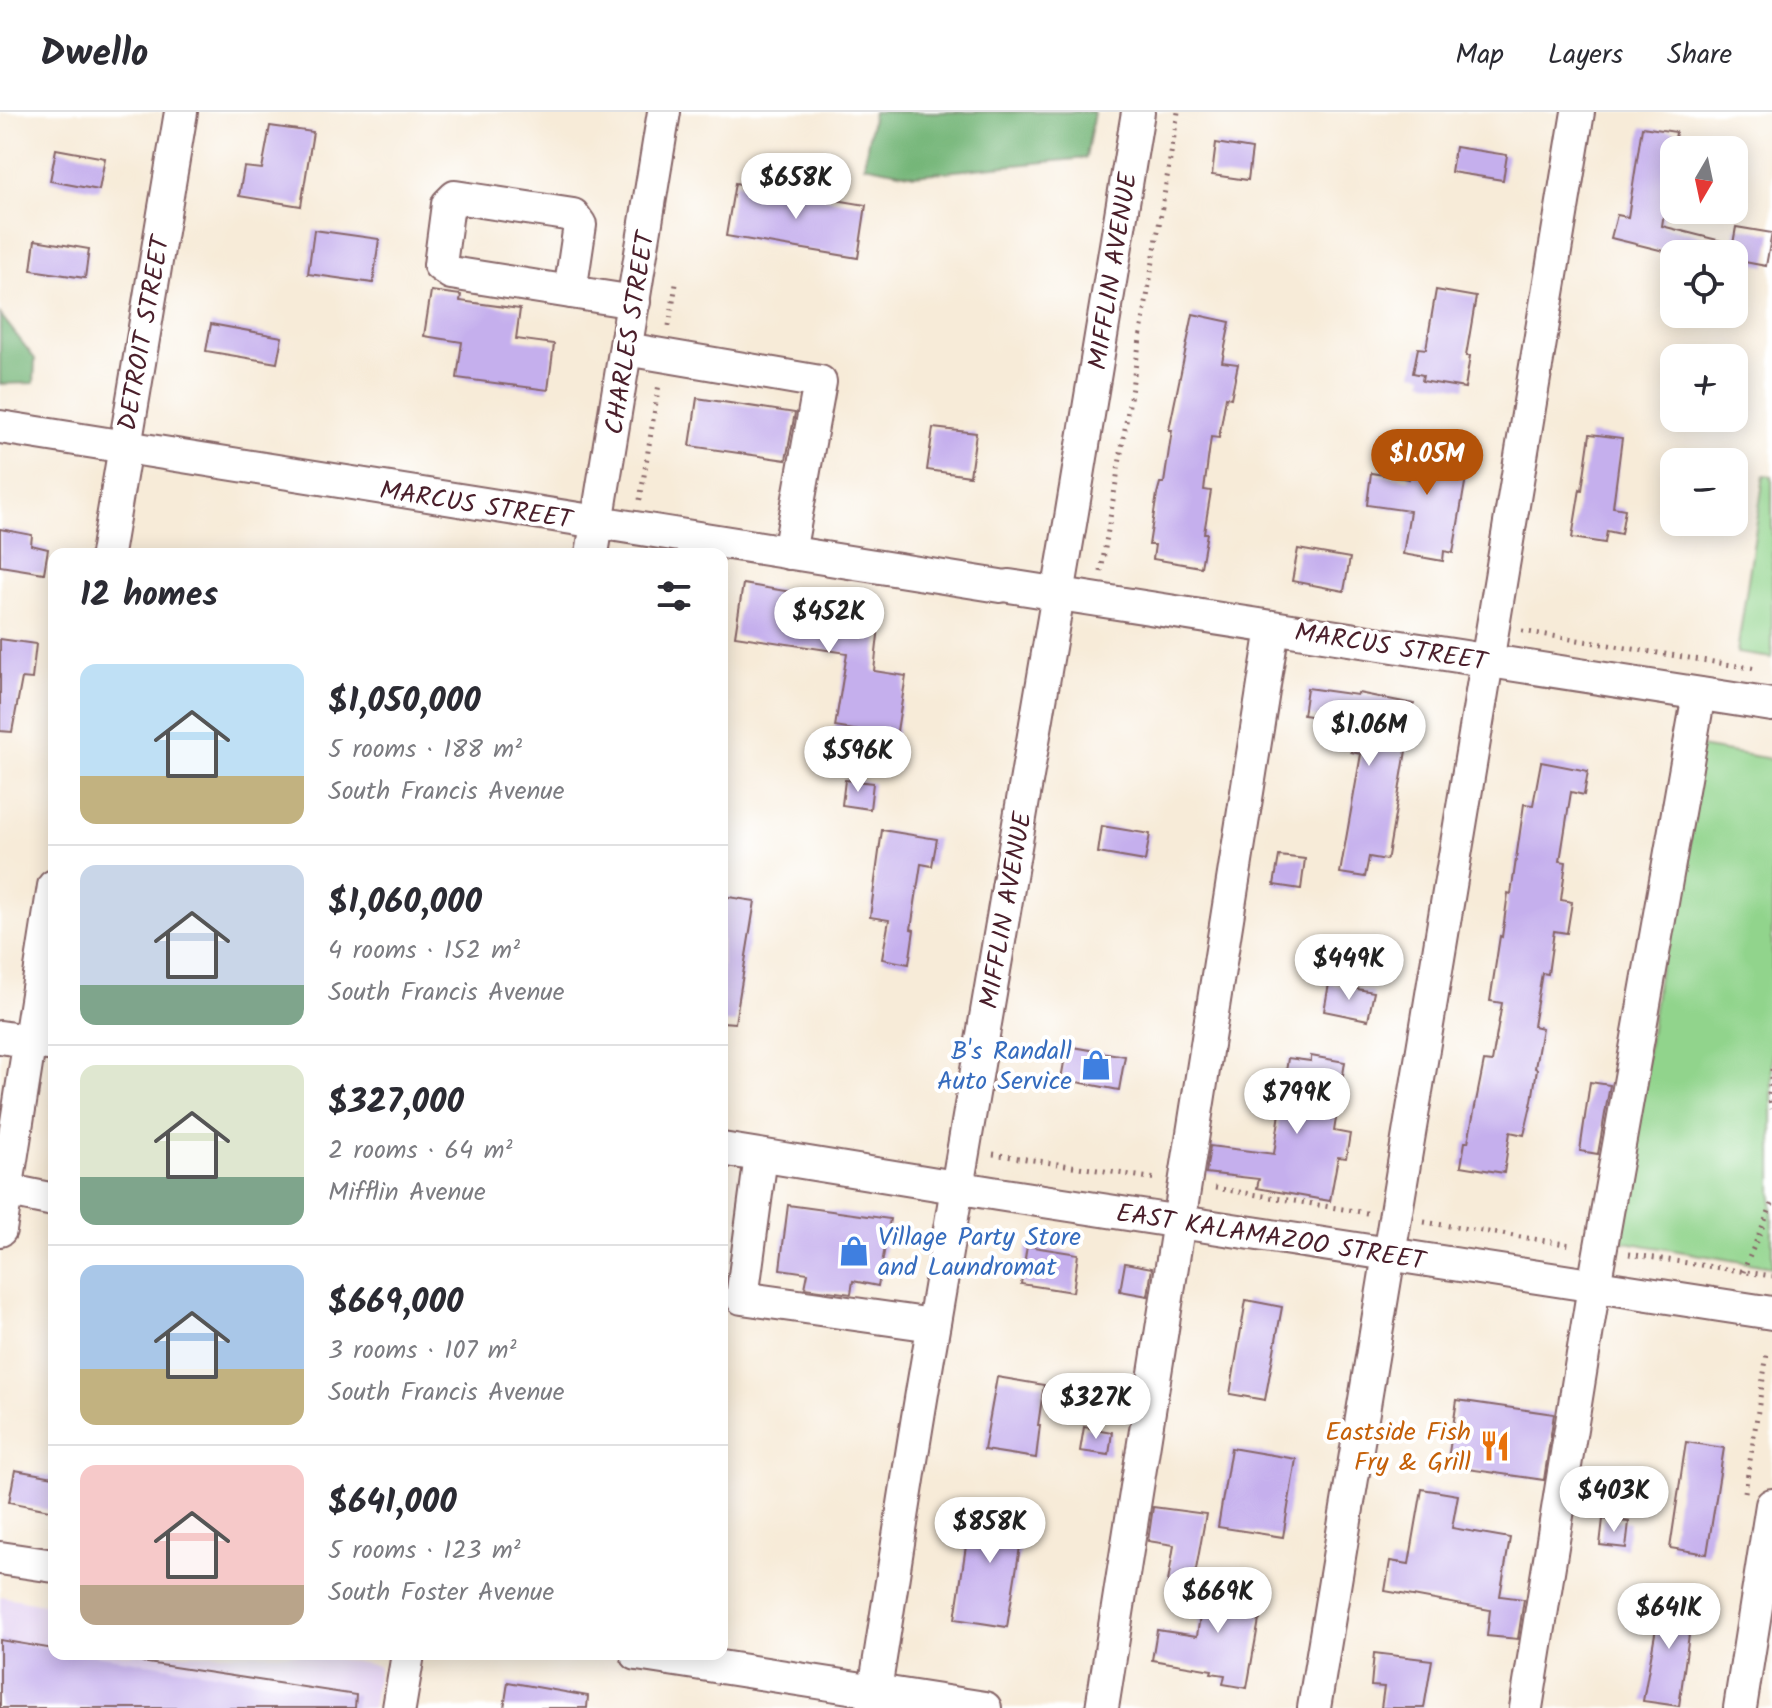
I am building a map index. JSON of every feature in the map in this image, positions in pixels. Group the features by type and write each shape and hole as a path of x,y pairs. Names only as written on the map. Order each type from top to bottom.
{"street":[{"name":"DETROIT STREET","path":"108,548 181,112"},
{"name":"CHARLES STREET","path":"595,538 664,112"},
{"name":"MIFFLIN AVENUE","path":"873,1699 933,1325 1059,594 1138,112"},
{"path":"1314,1708 1578,112"},
{"path":"570,292 580,225 573,215 455,197 448,204 440,265 451,273 570,292 634,302"},
{"path":"626,349 820,382 789,553"},
{"name":"MARCUS STREET","path":"0,427 595,538 635,529 1772,705"},
{"path":"1102,1708 1273,628"},
{"path":"1526,1708 1594,1286 1699,694"},
{"path":"0,1230 48,922"},
{"name":"EAST KALAMAZOO STREET","path":"728,1150 1772,1313"},
{"path":"761,1156 742,1298 933,1325"},
{"path":"5,1190 48,1199"},
{"path":"1740,1708 1772,1505"},
{"path":"0,1558 48,1565"},
{"path":"399,1708 407,1660"},
{"path":"668,1660 873,1699 985,1708"}],"path":[{"path":"1097,601 1178,112"},
{"path":"635,529 676,284"},
{"path":"1772,1069 1769,1095 1772,1109"},
{"path":"1743,1272 1772,1204"}],"shaded area":[{"path":"0,1596 48,1605 48,1660 346,1660 379,1666 372,1708 0,1708"}],"green space":[{"path":"873,112 1094,112 1086,158 914,175 864,165"},
{"path":"0,314 35,359 34,383 0,384"},
{"path":"1764,475 1772,476 1772,658 1737,653"},
{"path":"1693,746 1772,759 1772,1267 1619,1241"}],"building":[{"path":"270,126 313,132 301,206 239,196 244,167 262,169"},
{"path":"1642,127 1676,132 1675,136 1660,136 1660,224 1717,240 1660,240 1660,250 1611,238 1617,215 1628,217"},
{"path":"1216,143 1252,149 1248,180 1212,175"},
{"path":"1455,147 1507,155 1503,180 1451,172"},
{"path":"56,149 105,158 99,190 50,181"},
{"path":"735,183 866,205 858,258 726,236"},
{"path":"1736,227 1772,233 1766,266 1748,263 1748,240 1734,240"},
{"path":"314,230 379,239 373,283 308,274"},
{"path":"35,240 89,249 85,278 31,270"},
{"path":"1436,290 1476,297 1466,356 1470,356 1465,388 1422,381 1423,375 1413,373 1418,348 1426,349"},
{"path":"431,291 461,295 460,301 520,309 516,339 554,344 548,390 457,378 462,342 424,336"},
{"path":"1193,314 1230,322 1222,362 1238,364 1231,398 1226,397 1219,438 1211,437 1204,490 1211,491 1201,567 1153,559 1155,545 1149,545 1157,494 1160,483 1164,483 1172,430 1169,430"},
{"path":"211,324 282,337 277,363 206,351"},
{"path":"697,398 795,413 786,460 690,446"},
{"path":"933,428 976,433 970,476 927,470"},
{"path":"1590,434 1622,438 1613,507 1625,509 1621,534 1607,531 1605,543 1572,538"},
{"path":"1416,439 1471,448 1453,553 1444,551 1443,561 1403,554 1410,511 1367,505 1371,473 1409,479"},
{"path":"0,529 32,535 31,545 48,549 44,573 0,566"},
{"path":"1298,549 1350,558 1344,591 1292,581"},
{"path":"743,584 810,595 806,617 879,626 874,671 906,676 896,737 835,727 847,653 735,636"},
{"path":"0,639 36,644 32,679 22,678 12,732 0,731"},
{"path":"1307,688 1358,693 1414,704 1388,856 1386,860 1369,857 1365,877 1340,873 1361,754 1351,752 1356,723 1303,715"},
{"path":"1541,762 1588,771 1584,795 1571,792 1560,861 1566,862 1561,900 1572,902 1567,933 1554,931 1548,974 1542,973 1533,1026 1542,1028 1532,1101 1524,1135 1510,1132 1504,1173 1461,1166 1484,1061 1492,1062 1502,1003 1490,1001 1500,936 1508,893 1511,894 1524,804 1533,805"},
{"path":"845,780 873,783 870,809 842,805"},
{"path":"1102,826 1150,834 1145,861 1098,853"},
{"path":"882,830 937,839 932,866 921,864 909,964 882,959 889,920 870,917"},
{"path":"1279,856 1305,859 1301,889 1274,885"},
{"path":"728,897 755,901 735,1023 728,1022"},
{"path":"1329,984 1374,992 1368,1020 1324,1011"},
{"path":"1067,1046 1125,1056 1119,1090 1061,1079"},
{"path":"1311,1056 1345,1062 1334,1131 1350,1134 1346,1158 1338,1157 1330,1201 1257,1188 1259,1179 1206,1173 1210,1146 1274,1154 1288,1058 1311,1061"},
{"path":"1590,1082 1610,1085 1598,1154 1580,1151"},
{"path":"788,1205 890,1219 878,1286 853,1281 851,1294 805,1288 808,1273 780,1269"},
{"path":"1027,1246 1078,1254 1073,1292 1021,1284"},
{"path":"1125,1263 1152,1268 1148,1296 1120,1291"},
{"path":"1246,1300 1282,1307 1265,1400 1230,1394"},
{"path":"997,1377 1044,1385 1036,1458 984,1450"},
{"path":"1457,1400 1554,1414 1544,1480 1447,1466"},
{"path":"1084,1427 1112,1432 1109,1455 1080,1451"},
{"path":"1686,1442 1724,1448 1707,1554 1670,1548"},
{"path":"1231,1448 1296,1459 1283,1537 1218,1527"},
{"path":"15,1470 48,1476 48,1510 9,1502"},
{"path":"1422,1489 1458,1495 1452,1528 1510,1538 1500,1596 1524,1599 1518,1639 1487,1636 1490,1610 1385,1591 1390,1561 1409,1564"},
{"path":"984,1504 1026,1510 1007,1627 955,1619 972,1506 984,1508"},
{"path":"1153,1507 1206,1514 1192,1592 1167,1588 1174,1545 1148,1541"},
{"path":"1603,1519 1629,1522 1626,1548 1600,1545"},
{"path":"1205,1583 1264,1591 1247,1688 1223,1684 1225,1675 1211,1673 1212,1670 1152,1660 1157,1630 1197,1636"},
{"path":"1662,1594 1694,1599 1679,1706 1643,1701"},
{"path":"0,1640 48,1648 48,1660 128,1660 356,1695 355,1708 0,1708"},
{"path":"1374,1653 1432,1660 1424,1708 1381,1708 1384,1687 1371,1686"},
{"path":"508,1682 588,1696 587,1708 504,1708"}],"place":[{"name":"B's Randall Auto Service","path":"1096,1065"},
{"name":"Village Party Store and Laundromat","path":"854,1251"},
{"name":"Eastside Fish Fry & Grill","path":"1495,1446"}]}
